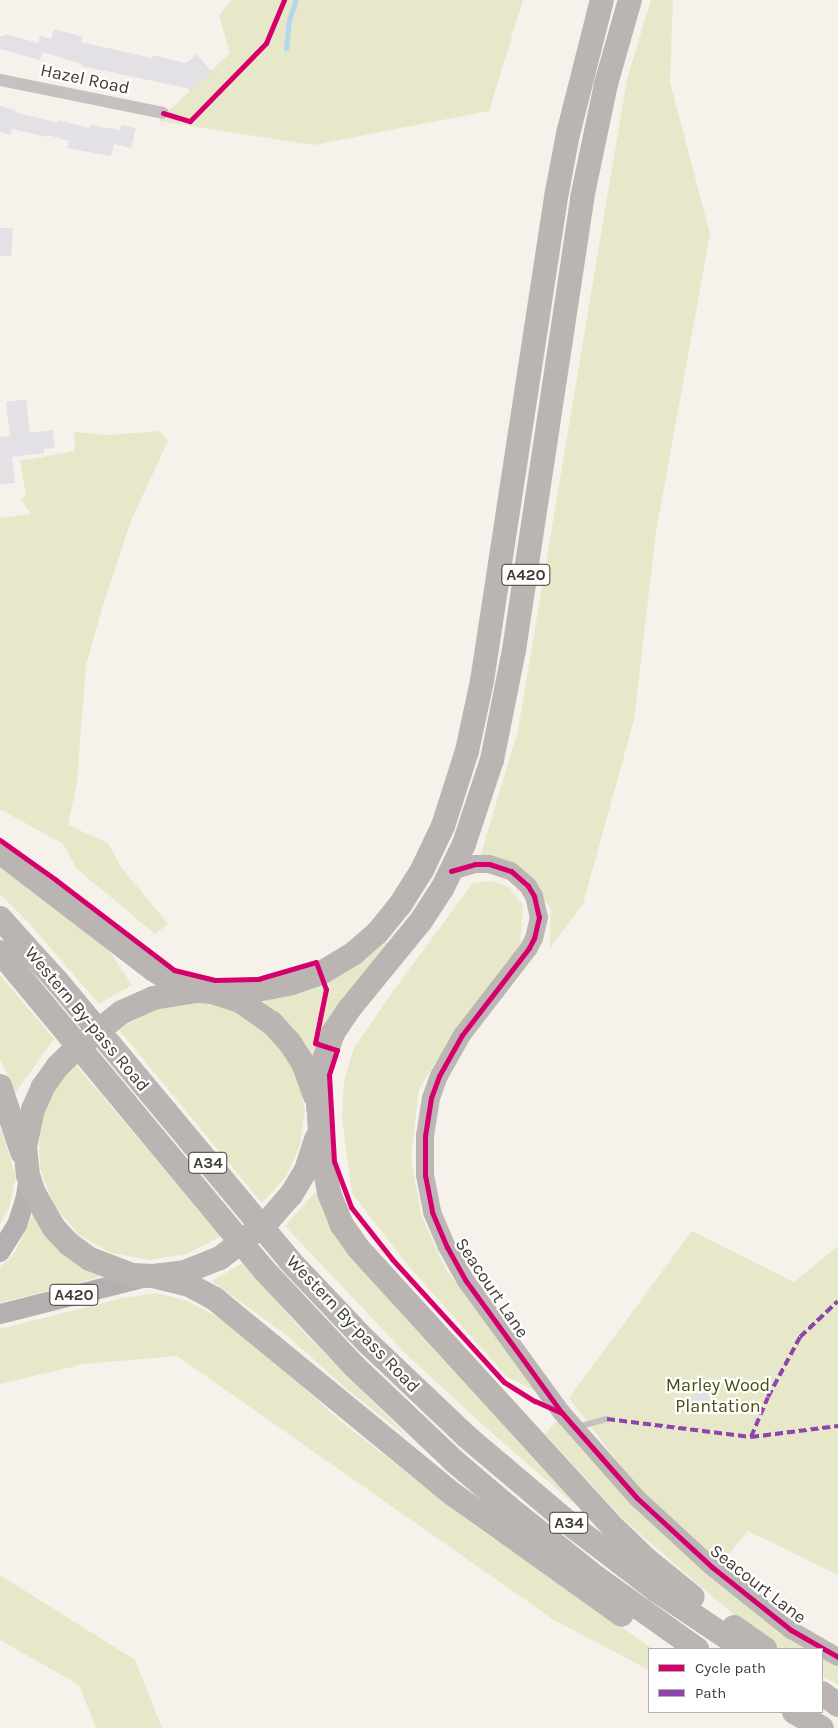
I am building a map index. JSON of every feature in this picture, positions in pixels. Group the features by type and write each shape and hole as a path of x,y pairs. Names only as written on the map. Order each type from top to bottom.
{"highway":[{"name":"A420","path":"209,991 258,990 292,983 321,973 354,953 378,932 411,890 443,826 467,751 482,681 556,192 568,134 602,0"},
{"name":"A420","path":"318,1113 320,1072 333,1033 350,1008 421,921 451,871 476,811 500,724 518,624 582,198 606,84 630,0"},
{"path":"0,852 154,970 175,982 209,991 250,1007 282,1033 303,1063 318,1113 323,1166 329,1193 342,1225 366,1258 568,1479 646,1559 691,1596 764,1648"},
{"name":"A34","path":"0,918 8,950"},
{"name":"Western By-pass Road","path":"8,950 264,1270 368,1380 454,1461 506,1506 597,1578 696,1648"},
{"name":"Western By-pass Road","path":"8,950 57,981 290,1261 373,1348 466,1436 575,1528 656,1590 743,1648"},
{"path":"29,1176 26,1147 30,1121 43,1087 58,1066 80,1045 122,1012 153,998 184,992 209,991"},
{"path":"0,1086 29,1176 46,1218 69,1244 103,1265 132,1275 150,1276 189,1284 215,1299 489,1522 636,1624 680,1648"},
{"path":"150,1276 185,1272 220,1258 268,1221 290,1195 311,1159 318,1132 318,1113"},
{"path":"823,1694 838,1706"},
{"path":"823,1698 838,1706"},
{"path":"796,1713 822,1728"}],"main road":[{"path":"0,1252 17,1225 25,1202 29,1176"},
{"name":"A420","path":"0,1314 150,1276"}],"street":[{"name":"Hazel Road","path":"0,80 163,113"},
{"name":"Seacourt Lane","path":"451,871 482,864 501,866 511,871 528,886 534,896 538,917 534,938 526,952 462,1035 439,1076 431,1098 424,1156 428,1193 438,1229 466,1281 562,1412 636,1498 712,1567 791,1630 822,1648"},
{"name":"Seacourt Lane","path":"823,1648 838,1657"}],"lane":[{"path":"575,1427 607,1420"}],"green space":[{"path":"232,0 523,0 489,111 313,145 158,121 230,53 219,15"},
{"path":"651,0 673,0 670,82 710,234 656,532 634,720 583,904 550,948 551,909 522,870 481,854 518,730 627,79"},
{"path":"159,431 168,441 130,523 86,665 77,783 68,825 108,843 121,867 168,924 155,934 77,869 63,844 0,809 0,518 31,514 21,500 26,496 20,461 75,451 74,432 109,435"},
{"path":"0,868 104,943 132,985 99,1004 27,921 0,894"},
{"path":"493,881 509,887 523,905 520,948 450,1040 419,1089 411,1158 421,1215 445,1268 536,1391 507,1377 405,1262 352,1193 342,1119 344,1080 354,1048 393,991 473,883"},
{"path":"384,941 393,948 324,1040 318,1038 329,988 328,979"},
{"path":"0,975 54,1039 15,1093 0,1058"},
{"path":"321,982 324,989 312,1046 320,1048 314,1056 296,1032 265,1003 266,999"},
{"path":"186,1002 224,1006 256,1021 281,1045 298,1076 305,1110 300,1145 286,1177 262,1203 119,1030 149,1011"},
{"path":"75,1064 221,1236 187,1254 149,1260 111,1253 78,1234 54,1205 40,1169 39,1131 51,1094"},
{"path":"0,1127 16,1176 9,1208 0,1224"},
{"path":"316,1191 323,1211 353,1253 537,1455 575,1505 484,1426 406,1354 285,1226"},
{"path":"33,1214 99,1271 99,1277 0,1303 0,1268 16,1251"},
{"name":"Marley Wood Plantation","path":"692,1231 794,1282 838,1246 838,1575 748,1531 721,1563 640,1491 569,1398"},
{"path":"244,1262 297,1325 411,1440 349,1391 289,1337 212,1281"},
{"path":"157,1293 187,1301 233,1325 343,1423 474,1525 652,1648 648,1648 648,1669 554,1620 177,1356 84,1364 0,1384 0,1329 123,1298"},
{"path":"558,1420 807,1648 773,1648 770,1646 624,1520 545,1434"},
{"path":"0,1575 135,1660 162,1728 96,1728 79,1685 0,1640"},
{"path":"823,1658 838,1666 838,1685 823,1677"}],"building":[{"path":"54,29 83,37 81,42 152,58 152,55 186,63 197,54 212,72 190,91 187,88 81,66 82,64 42,52 40,60 0,49 0,36 5,36 5,34 38,43 40,36 51,39"},
{"path":"0,106 15,110 15,112 58,123 58,120 89,128 90,125 120,130 121,125 136,128 131,148 114,144 111,156 67,148 69,141 48,135 47,137 12,129 10,135 0,132"},
{"path":"0,228 13,228 11,256 0,256"},
{"path":"26,399 30,433 53,430 55,448 44,449 44,453 12,457 15,483 0,484 0,437 10,436 6,402"},
{"path":"694,1389 709,1390 707,1416 692,1415"}],"waterway":[{"path":"286,49 289,20 296,0"}],"marked path":[{"path":"751,1437 768,1397 800,1337 838,1301"},
{"path":"607,1419 751,1437 838,1426"}],"cycle path":[{"path":"163,113 190,121 266,43 284,0"},
{"path":"0,840 174,970 215,980 258,979 316,962 326,989 315,1043 337,1050 329,1075 334,1161 351,1207 392,1259 504,1382 535,1401 562,1413"},
{"path":"451,871 475,864 489,864 511,871 528,886 534,896 539,917 534,938 529,948 462,1035 439,1076 431,1098 425,1136 425,1175 432,1212 447,1247 466,1281 562,1413 637,1498 712,1567 791,1630 822,1648"},
{"path":"823,1648 838,1657"}]}
